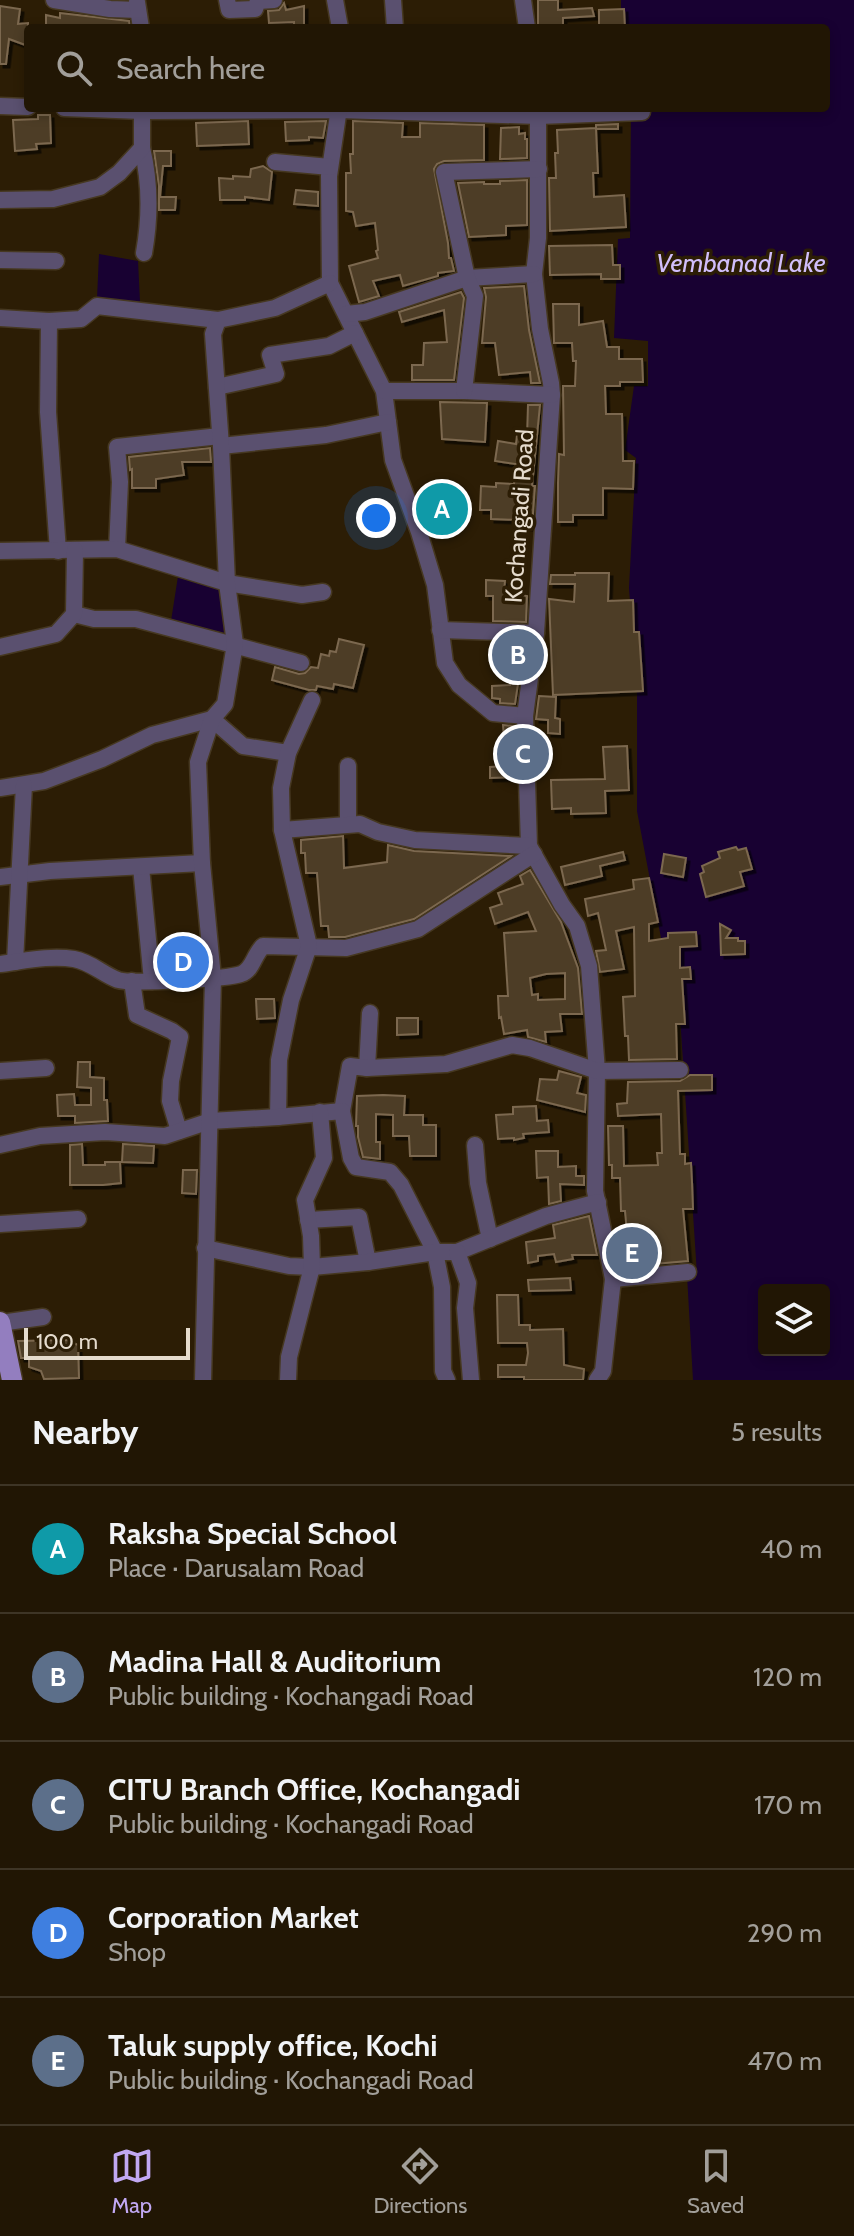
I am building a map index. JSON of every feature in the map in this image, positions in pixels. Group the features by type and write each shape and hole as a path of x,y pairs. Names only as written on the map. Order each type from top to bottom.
{"main road":[{"path":"0,1323 12,1380"}],"street":[{"path":"54,0 110,9 138,5"},
{"path":"227,0 229,10 255,9 258,1 274,0"},
{"path":"335,0 339,24"},
{"path":"393,0 395,24"},
{"path":"523,0 526,24"},
{"path":"0,106 24,107"},
{"path":"142,112 148,231 144,253"},
{"path":"339,112 330,167 330,283 384,391 393,460 435,585 445,663 459,685 493,713 525,716"},
{"path":"539,112 642,112"},
{"name":"Kochangadi Road","path":"539,112 538,238 534,274 552,395 536,633 525,716 532,850 577,926 589,966 597,1071 595,1191 613,1279 603,1371 597,1380"},
{"path":"0,200 53,199 100,187 119,173 142,148"},
{"path":"275,162 330,167"},
{"path":"464,391 475,296 467,278 444,172 539,169"},
{"path":"0,260 56,261"},
{"path":"346,314 365,312 467,278 534,274"},
{"path":"0,318 81,319 97,306 218,320 275,308 330,283"},
{"path":"203,1380 213,978 202,863 198,762 212,719 225,704 235,644 227,583 213,334 218,320"},
{"path":"0,647 56,634 74,614 48,412 49,321"},
{"path":"217,387 276,374 270,355 329,346 355,333"},
{"path":"384,391 552,395"},
{"path":"117,549 120,482 117,447 326,435 388,422"},
{"path":"0,551 117,549 227,583 302,595 323,592"},
{"path":"74,614 94,619 136,619 301,663"},
{"path":"440,630 536,633"},
{"path":"278,1117 279,1060 291,1000 309,946 282,830 281,788 288,753 312,700"},
{"path":"212,719 243,746 288,753"},
{"path":"0,788 44,781 102,759 152,735 212,719"},
{"path":"348,766 348,824"},
{"path":"24,785 19,874 7,963 58,957 76,959 119,981 243,974 252,966 255,954 263,946 346,948 418,929 532,850"},
{"path":"282,830 360,824 378,832 415,840 532,850"},
{"path":"0,877 202,863"},
{"path":"141,867 152,981"},
{"path":"132,981 137,1015 180,1037 172,1071 170,1101 179,1131"},
{"path":"367,1068 370,1013"},
{"path":"447,1380 443,1371 442,1287 435,1252 401,1185 390,1172 356,1167 351,1158 342,1111 350,1066 446,1064 512,1045 597,1071 680,1070"},
{"path":"0,1071 46,1068"},
{"path":"0,1145 40,1136 105,1132 165,1136 210,1121 342,1111"},
{"path":"288,1380 289,1357 312,1267 305,1200 324,1158 320,1112"},
{"path":"475,1145 478,1183 490,1239"},
{"path":"205,1248 289,1266 312,1267 457,1252 546,1216 598,1202"},
{"path":"308,1220 359,1217 368,1262"},
{"path":"0,1224 78,1219"},
{"path":"457,1252 468,1283 465,1308 471,1380"},
{"path":"613,1279 688,1272"},
{"path":"0,1323 43,1317"}],"water":[{"name":"Vembanad Lake","path":"621,0 854,0 854,1380 693,1380 687,1275 697,1274 677,971 665,959 637,811 637,692 629,588 636,458 625,450 634,386 648,386 648,341 614,338 618,239 630,238 631,112 830,112 830,24 621,24"},
{"path":"99,254 138,261 140,302 97,299"},
{"path":"179,570 223,584 229,634 171,621"}],"building":[{"path":"538,0 558,0 558,10 592,8 594,16 563,18 563,24 538,24"},
{"path":"284,3 286,10 304,6 304,24 269,23 268,11 279,10"},
{"path":"0,6 20,9 18,24 28,23 24,24 24,45 9,39 6,64 0,64"},
{"path":"624,9 625,24 599,24 599,10"},
{"path":"60,13 129,21 129,24 46,24 46,15 60,18"},
{"path":"38,115 50,115 51,143 36,144 37,149 15,151 13,120 38,119"},
{"path":"248,121 249,144 197,146 196,123"},
{"path":"326,121 323,138 286,141 285,122"},
{"path":"353,121 403,123 402,137 420,137 420,123 484,125 484,160 444,161 434,169 449,258 454,271 438,273 438,276 403,286 400,275 373,281 379,296 359,302 349,266 378,258 378,250 375,223 356,226 353,212 346,211 346,173 351,173"},
{"path":"618,124 618,129 596,129 598,173 593,173 594,197 624,195 626,227 550,231 549,178 556,178 557,130"},
{"path":"519,127 519,134 525,133 527,139 527,158 500,159 501,128"},
{"path":"154,151 171,151 171,166 163,166 160,197 176,197 175,210 159,210"},
{"path":"263,166 272,172 269,200 245,197 245,200 220,200 219,178 250,177 251,169"},
{"path":"527,180 527,225 506,226 506,235 469,237 458,183 500,184 500,181"},
{"path":"296,190 318,192 318,206 294,204"},
{"path":"612,245 613,265 620,265 620,279 601,279 601,274 550,275 549,246"},
{"path":"524,286 540,383 531,383 530,372 499,375 495,343 482,343 484,288"},
{"path":"461,292 464,298 454,380 412,380 412,365 423,365 424,343 447,342 444,310 402,322 399,312"},
{"path":"553,304 579,304 579,325 603,321 607,347 619,347 619,359 642,359 643,382 620,382 620,386 605,386 606,414 622,414 623,461 634,461 633,489 603,488 603,515 573,515 573,522 558,522 558,483 559,454 564,455 563,386 575,386 576,361 573,361 572,343 554,343"},
{"path":"440,402 487,403 485,442 442,439"},
{"path":"528,405 540,405 532,486 535,486 532,527 520,527 520,520 491,519 491,510 480,510 481,486 514,484 516,464 495,461 498,441 516,444 517,435 527,437"},
{"path":"210,448 211,462 182,462 184,475 156,479 156,488 132,488 129,457"},
{"path":"609,573 608,601 633,600 634,632 639,632 643,691 553,695 549,599 574,602 575,584 550,584 551,575"},
{"path":"486,580 505,581 504,592 527,596 526,622 493,621 493,596 486,596"},
{"path":"339,639 364,645 353,688 334,684 333,689 317,686 316,690 309,690 272,680 275,667 299,674 311,667 318,668 321,654 329,656 330,651 336,652"},
{"path":"509,643 524,644 515,704 500,703 500,699 492,698 492,686 510,685"},
{"path":"539,696 556,697 555,718 560,719 560,734 548,733 548,720 536,719"},
{"path":"503,725 514,726 516,777 490,778 490,767 506,766"},
{"path":"627,746 629,790 605,791 606,813 571,814 571,808 552,809 551,780 605,779 603,747"},
{"path":"343,836 344,868 387,862 388,845 414,851 511,856 414,919 345,937 329,937 328,926 321,926 317,873 306,873 301,840"},
{"path":"736,847 738,850 746,848 752,869 740,872 744,886 706,897 700,874 704,872 702,866 720,858 718,852"},
{"path":"623,852 625,860 600,866 602,876 565,885 561,867"},
{"path":"664,854 686,858 683,877 661,873"},
{"path":"530,870 561,922 578,968 582,1014 560,1014 562,1031 545,1032 546,1042 528,1037 527,1030 504,1034 499,1018 498,996 508,996 504,933 536,931 528,912 495,924 490,908 502,904 498,893 523,884 520,876","holes":["565,973 565,999 538,1000 538,994 532,995 530,978"]},
{"path":"649,878 658,922 649,924 649,941 668,938 668,933 696,932 697,946 680,947 680,968 690,967 691,979 682,979 685,1024 676,1024 677,1059 629,1060 623,997 635,996 634,927 616,931 624,969 600,972 596,951 606,950 598,913 588,916 585,899 634,889 633,880"},
{"path":"720,924 731,930 726,938 745,941 745,954 721,955"},
{"path":"256,999 274,999 275,1018 257,1019"},
{"path":"397,1018 418,1018 418,1034 397,1035"},
{"path":"78,1062 90,1062 90,1077 104,1078 108,1121 75,1123 75,1116 58,1116 57,1095 74,1094 75,1105 91,1105 91,1088 77,1087"},
{"path":"559,1071 581,1077 577,1093 586,1095 585,1112 537,1100 540,1079 557,1080"},
{"path":"690,1075 712,1075 712,1090 678,1091 680,1154 685,1154 685,1164 691,1163 693,1209 683,1209 688,1261 630,1266 625,1211 621,1211 620,1178 612,1178 612,1165 609,1165 608,1126 623,1126 624,1166 658,1165 657,1153 662,1153 661,1114 618,1116 617,1104 627,1103 628,1082 680,1081"},
{"path":"357,1096 405,1096 404,1115 423,1115 423,1125 436,1125 436,1156 410,1156 409,1136 393,1136 393,1115 376,1114 376,1142 380,1142 380,1159 363,1157 356,1126"},
{"path":"536,1106 537,1121 548,1120 549,1132 523,1134 524,1138 514,1140 498,1139 496,1115 513,1114 513,1107"},
{"path":"82,1144 83,1165 120,1162 121,1183 70,1185 70,1145"},
{"path":"123,1144 154,1146 153,1163 122,1162"},
{"path":"536,1151 558,1151 558,1167 576,1166 576,1176 584,1176 584,1185 560,1184 561,1201 549,1204 548,1177 537,1178"},
{"path":"183,1170 197,1170 196,1194 182,1193"},
{"path":"589,1216 597,1255 572,1255 573,1259 556,1262 554,1254 538,1256 538,1261 528,1263 526,1242 555,1238 553,1225"},
{"path":"570,1278 571,1290 529,1291 528,1280"},
{"path":"497,1295 518,1295 519,1325 530,1325 530,1330 563,1329 564,1365 584,1369 583,1380 498,1377 498,1365 526,1365 528,1353 527,1343 498,1343"},
{"path":"67,1340 78,1345 79,1378 44,1379 41,1371 29,1367 29,1358 21,1358 18,1341"}],"place":[{"name":"Raksha Special School","path":"442,509"},
{"name":"Madina Hall & Auditorium","path":"518,655"},
{"name":"CITU Branch Office, Kochangadi","path":"523,754"},
{"name":"Corporation Market","path":"183,962"},
{"name":"Taluk supply office, Kochi","path":"632,1253"}]}
